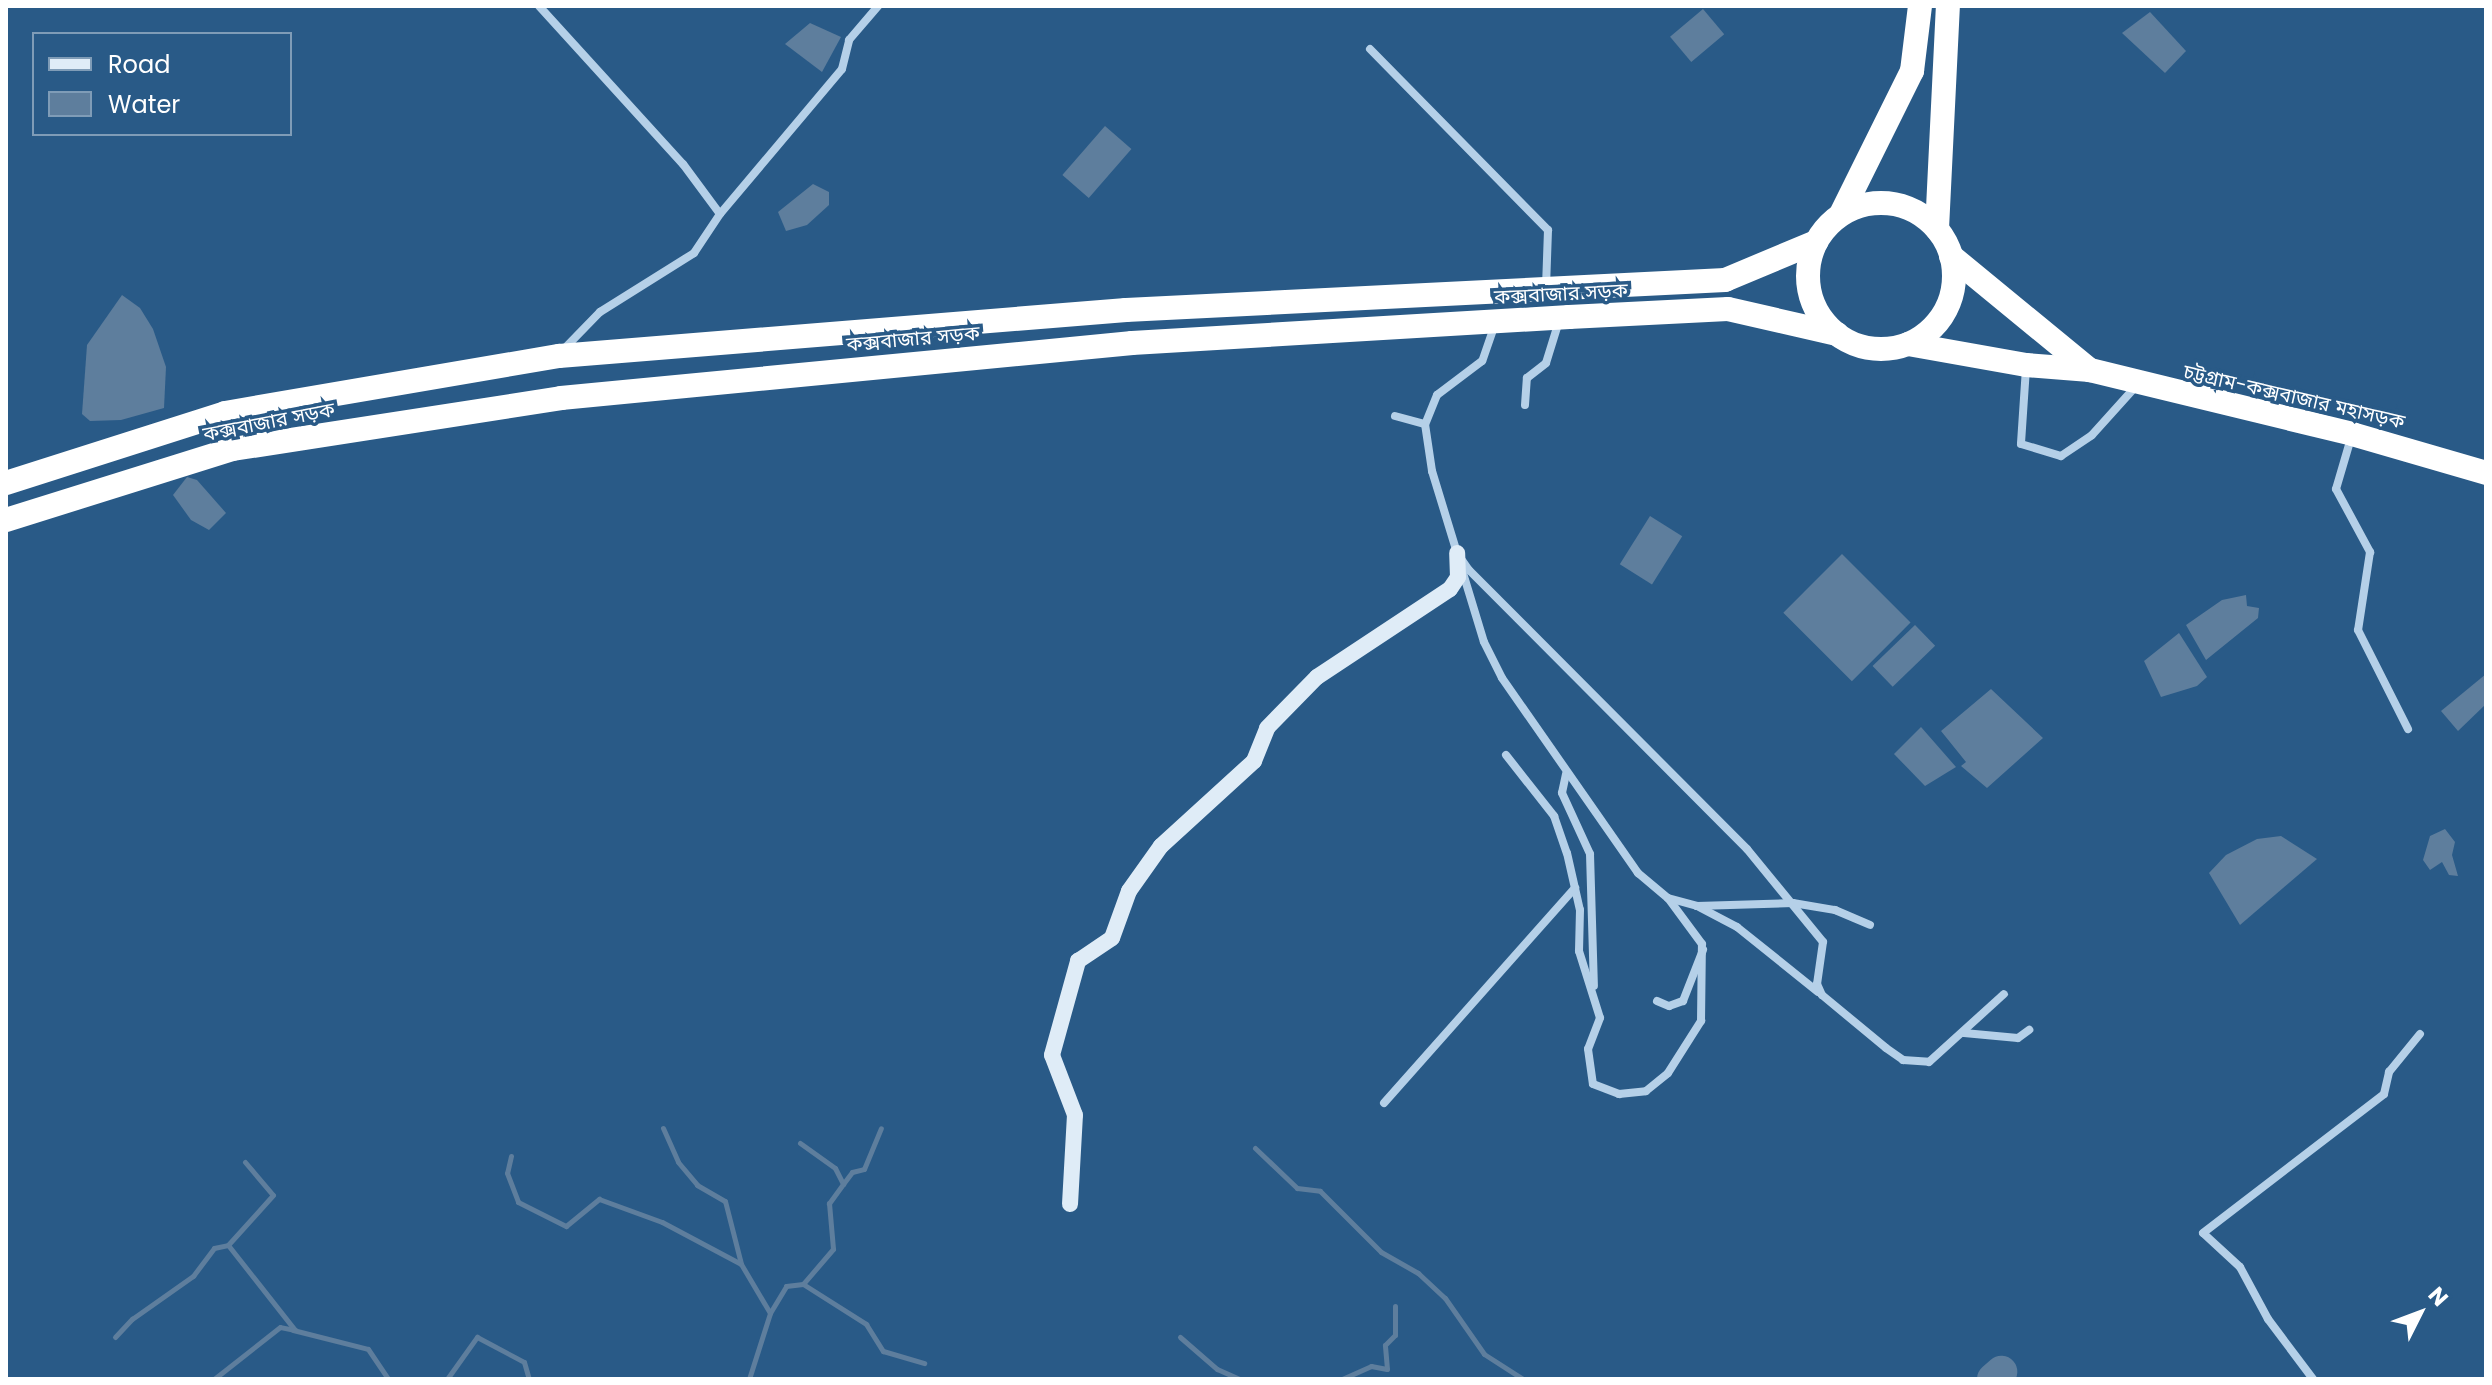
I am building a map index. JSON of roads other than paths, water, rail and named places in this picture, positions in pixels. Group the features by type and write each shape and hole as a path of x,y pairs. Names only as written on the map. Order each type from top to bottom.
{"highway":[{"path":"1841,214 1874,203 1892,203 1909,208 1937,229 1951,256 1954,274 1947,309 1923,336 1908,344 1863,347 1837,334 1809,292 1807,275 1816,242 1841,214 1912,71 1920,6"},
{"path":"1937,229 1948,6"},
{"name":"কক্সবাজার সড়ক","path":"6,483 225,413 559,356 1126,310 1725,280 1816,242"},
{"name":"চট্টগ্রাম-কক্সবাজার মহাসড়ক","path":"1951,256 2090,370"},
{"name":"কক্সবাজার সড়ক","path":"6,520 233,449 561,398 1132,343 1559,317 1728,309 1837,334"},
{"name":"চট্টগ্রাম-কক্সবাজার মহাসড়ক","path":"1908,344 2026,365 2090,370 2137,384 2352,434 2486,473"}],"street":[{"path":"539,6 683,164 720,214"},
{"path":"559,356 600,312 648,286 694,253 720,214 842,69 849,40 878,6"},
{"path":"1370,49 1548,230 1546,290"},
{"path":"1525,405 1527,378 1546,363 1559,317"},
{"path":"1495,322 1482,361 1437,395 1425,424 1432,471 1484,642 1566,774 1638,873 1668,898 1703,950 1701,1021 1668,1073 1646,1091 1619,1094 1593,1084 1588,1049 1600,1018 1579,951 1575,888 1554,816 1506,755"},
{"path":"2026,365 2021,444 2061,456 2092,435 2137,384"},
{"path":"1395,416 1425,424"},
{"path":"2352,434 2336,489 2370,552 2358,630 2408,729"},
{"path":"1457,553 1747,849 1793,903 1823,942 1817,984 1822,995"},
{"path":"1070,1204 1075,1115 1052,1055 1078,961 1112,938 1129,891 1161,846 1254,761 1267,728 1317,677 1450,589 1458,577 1457,553"},
{"path":"1566,774 1562,793 1590,854 1589,943 1596,1003"},
{"path":"1384,1103 1575,888"},
{"path":"1668,898 1697,906 1737,927 1903,1060 1916,1064 1929,1062 2004,994"},
{"path":"1697,906 1793,903 1835,910 1870,925"},
{"path":"1657,1001 1669,1006 1683,1001 1703,950"},
{"path":"1964,1033 2018,1038 2029,1030"},
{"path":"2313,1379 2268,1319 2240,1267 2203,1233 2384,1094 2389,1072 2420,1034"}],"water":[{"path":"1703,9 1724,34 1691,62 1670,37"},
{"path":"2150,12 2186,51 2165,73 2122,33"},
{"path":"810,23 841,37 822,72 785,44"},
{"path":"1105,126 1131,149 1089,198 1062,175"},
{"path":"813,184 829,192 829,205 807,225 786,231 778,212"},
{"path":"122,295 140,308 153,329 166,367 164,408 121,420 90,421 82,414 87,345"},
{"path":"187,477 197,480 226,513 209,530 191,520 173,495"},
{"path":"1650,516 1682,536 1652,584 1620,564"},
{"path":"1842,554 1911,623 1852,681 1783,613"},
{"path":"2246,595 2247,606 2259,608 2258,618 2206,660 2186,625 2222,600"},
{"path":"1915,625 1935,646 1893,687 1873,666"},
{"path":"2179,633 2207,677 2197,686 2161,697 2144,661"},
{"path":"2486,674 2486,704 2458,731 2441,711"},
{"path":"1991,689 2043,738 1987,788 1961,766 1966,762 1941,731"},
{"path":"1921,727 1956,767 1925,786 1894,754"},
{"path":"2445,829 2455,842 2452,855 2458,876 2449,875 2442,862 2430,870 2423,860 2430,836"},
{"path":"2281,836 2317,859 2240,925 2209,873 2226,855 2257,839"}],"waterway":[{"path":"663,1128 678,1162 697,1185 725,1201 741,1264 770,1313"},
{"path":"843,1184 852,1172 864,1169 881,1128"},
{"path":"800,1143 835,1168 843,1184 829,1203 833,1249 803,1284"},
{"path":"1255,1148 1297,1188 1320,1191 1381,1252 1418,1273 1445,1298 1484,1354 1523,1379"},
{"path":"511,1156 507,1173 518,1202 566,1226 599,1199 662,1222 741,1264"},
{"path":"245,1162 273,1195 228,1245 295,1330 280,1327"},
{"path":"115,1337 132,1319 193,1276 214,1248 228,1245"},
{"path":"749,1379 770,1313 786,1286 803,1284 866,1324 883,1351 924,1363"},
{"path":"1342,1379 1371,1366 1387,1369 1385,1345 1395,1335 1395,1306"},
{"path":"214,1379 280,1327"},
{"path":"293,1330 368,1349 388,1379"},
{"path":"447,1379 477,1337 524,1362 529,1379"},
{"path":"1180,1337 1217,1369 1239,1379"},
{"path":"1993,1379 2001,1372"}]}
